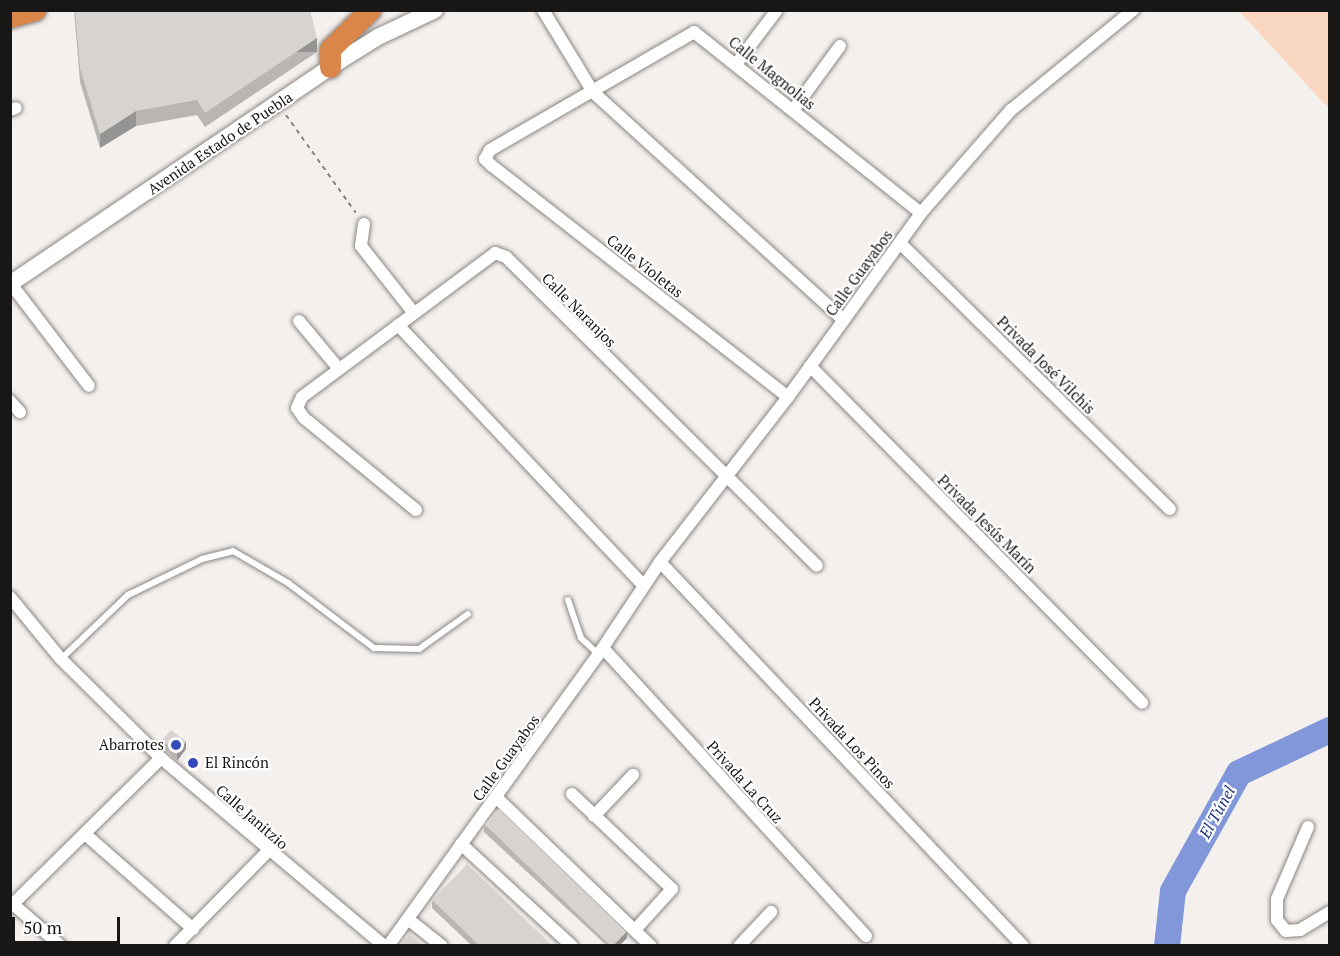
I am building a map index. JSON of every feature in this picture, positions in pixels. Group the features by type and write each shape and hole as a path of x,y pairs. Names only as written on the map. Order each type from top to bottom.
{"highway":[{"path":"10,17 35,10"},
{"path":"330,67 330,49 370,10"}],"street":[{"name":"Avenida Estado de Puebla","path":"11,284 330,67 397,26 435,10"},
{"path":"543,10 593,92 844,320"},
{"path":"736,63 777,10"},
{"name":"Calle Guayabos","path":"386,945 408,919 496,797 600,651 643,585 788,396 921,213 1011,110 1133,10"},
{"name":"Calle Magnolias","path":"593,92 694,32 736,63 921,213"},
{"path":"794,110 840,46"},
{"name":"Calle Violetas","path":"593,92 490,150 485,159 788,396"},
{"path":"364,224 361,246 414,313"},
{"name":"Privada José Vilchis","path":"900,243 1170,509"},
{"name":"Calle Naranjos","path":"416,510 304,418 297,408 302,397 495,253 506,257 724,477"},
{"path":"11,284 88,386"},
{"path":"299,321 339,369"},
{"path":"399,325 643,585"},
{"name":"Privada Jesús Marín","path":"810,366 1142,703"},
{"path":"10,401 20,412"},
{"path":"724,477 817,566"},
{"name":"Privada Los Pinos","path":"660,562 1023,945"},
{"name":"Calle Janitzio","path":"10,597 61,659 161,758 268,851 386,945"},
{"name":"Privada La Cruz","path":"600,651 866,936"},
{"path":"61,945 12,906 161,758"},
{"path":"594,816 633,775"},
{"path":"572,794 672,889 635,930"},
{"path":"496,797 651,945"},
{"path":"1308,827 1277,899 1277,920 1286,931 1300,930 1329,912"},
{"path":"85,834 193,929"},
{"path":"462,844 572,945"},
{"path":"175,945 268,851"},
{"path":"739,945 771,912"},
{"path":"408,919 442,945"}],"lane":[{"path":"61,659 128,595 202,559 233,551 288,583 374,648 419,649 468,615"},
{"path":"568,600 581,638 600,651"}],"path":[{"path":"278,103 364,224"}],"shaded area":[{"path":"1239,11 1329,11 1329,109"}],"building":[{"path":"75,10 310,10 317,38 205,113 197,100 136,111 100,134 80,68"},
{"path":"171,730 186,741 177,753 162,740"},
{"path":"499,809 626,932 611,946 484,824"},
{"path":"467,864 552,945 479,945 432,900"},
{"path":"410,934 422,945 399,945"}],"waterway":[{"name":"El Túnel","path":"1167,946 1173,891 1239,773 1330,730"}],"place":[{"name":"Abarrotes","path":"176,745"},
{"name":"El Rincón","path":"193,763"}]}
